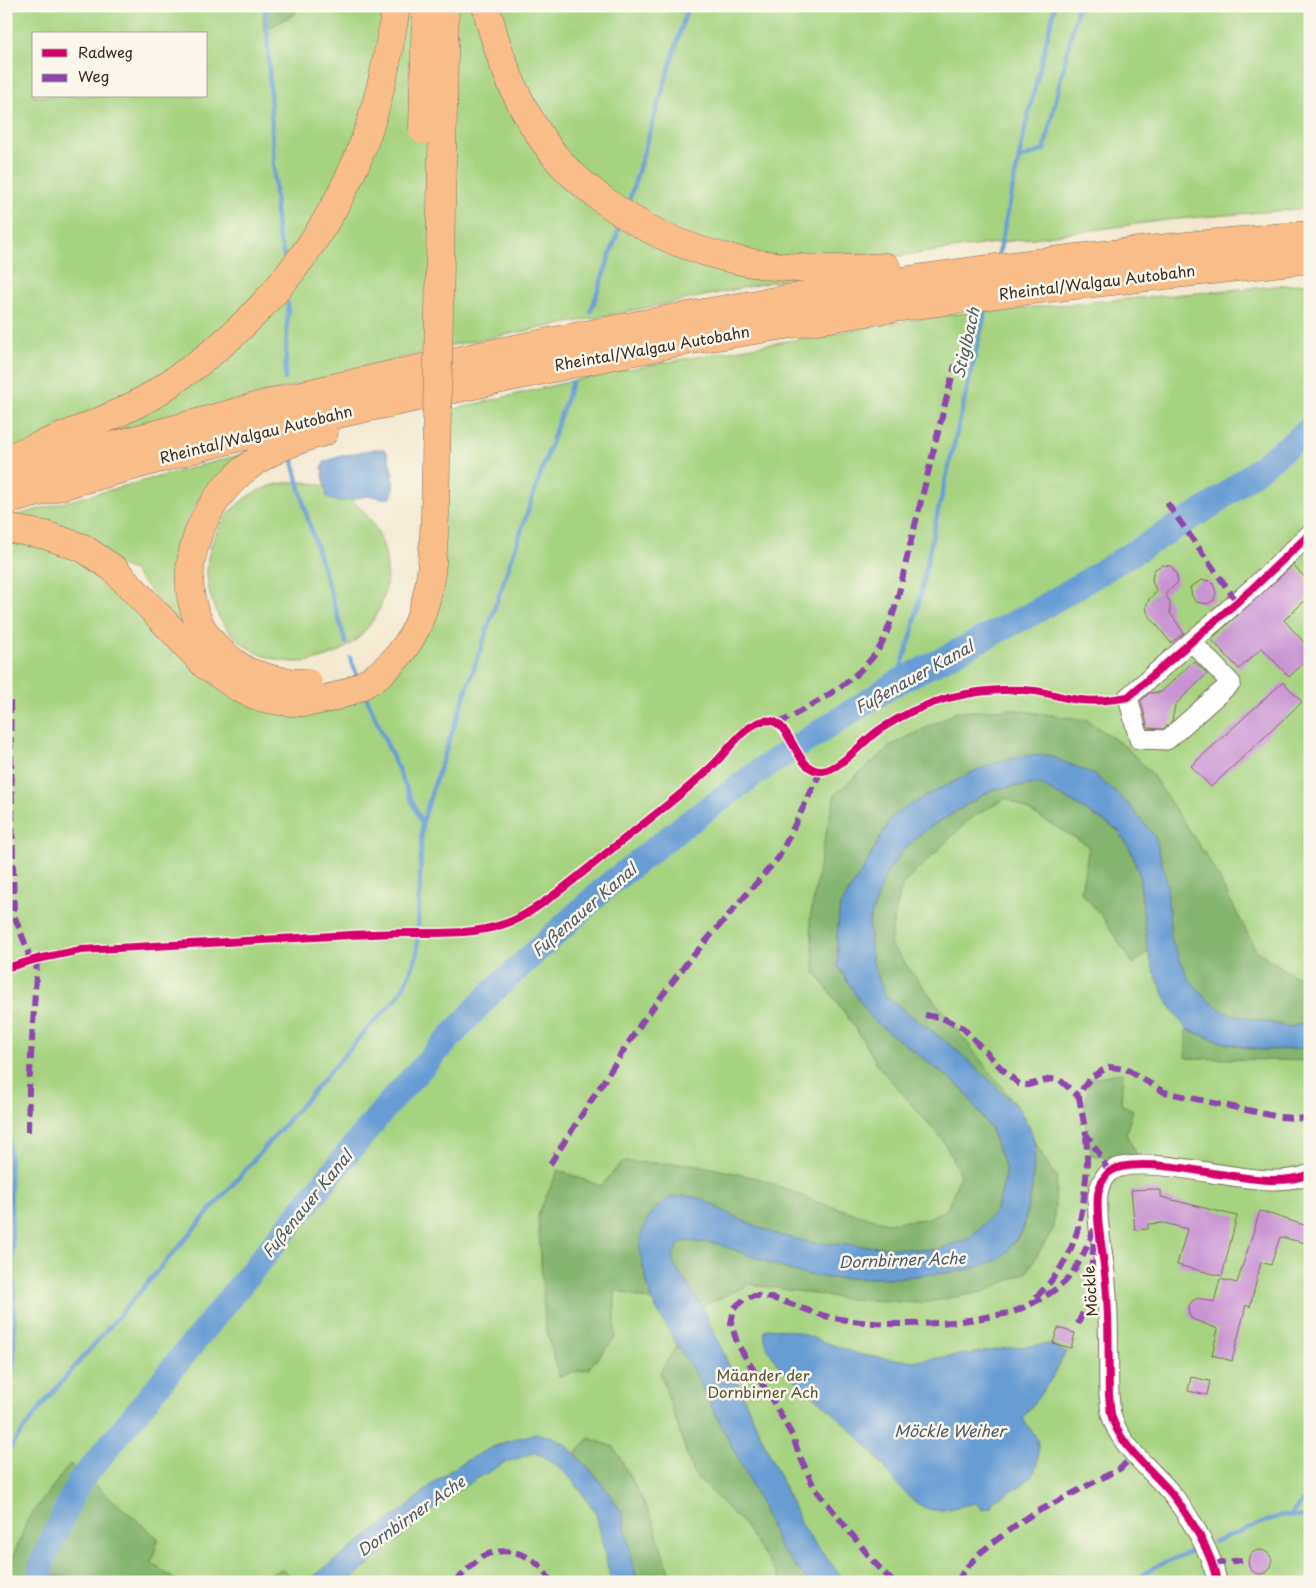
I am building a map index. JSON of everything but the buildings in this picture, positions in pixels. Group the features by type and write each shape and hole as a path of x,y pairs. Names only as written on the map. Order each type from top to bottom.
{"highway":[{"path":"6,459 69,434 145,400 190,370 235,334 267,301 325,224 350,176 369,125 384,73 396,6"},
{"path":"6,528 45,535 83,548 114,569 206,666 244,680 272,680 296,683 322,682 352,672 373,656 394,632 407,604 416,567 419,519 426,6"},
{"path":"445,6 435,515 432,572 422,614 404,650 376,678 348,693 324,700 293,702 264,698 244,680 210,640 198,620 190,592 191,563 197,533 210,508 239,474 258,460 303,437 406,410 478,384"},
{"path":"486,6 506,71 528,118 555,157 586,186 617,211 646,227 692,249 736,261 778,267 818,269 934,264 969,271"},
{"name":"Rheintal/Walgau Autobahn","path":"6,475 312,392 663,319 856,287 1014,265 1168,247 1310,235"},
{"name":"Rheintal/Walgau Autobahn","path":"6,501 300,422 680,342 1013,292 1310,259"}],"street":[{"path":"1192,642 1231,683 1167,740 1139,739 1128,697 1253,588 1310,534"},
{"name":"Möckle","path":"1217,1582 1207,1550 1188,1517 1171,1493 1124,1441 1117,1429 1112,1414 1109,1395 1106,1274 1098,1222 1098,1191 1102,1180 1109,1172 1124,1166 1171,1166 1253,1179 1284,1180 1310,1174"}],"green space":[{"path":"6,6 1310,6 1310,208 1167,220 892,257 646,308 453,345 103,435 6,462"},
{"path":"263,6 297,6 295,14 264,30"},
{"name":"Mäander der Dornbirner Ach","path":"1310,283 1310,1582 6,1582 6,534 48,542 117,581 303,711 417,646 446,411 606,373 943,315"},
{"path":"243,454 201,495 185,525 175,567 183,629 133,571 6,518"},
{"path":"297,482 331,489 347,497 366,515 372,522 383,546 387,572 380,606 372,622 354,641 347,647 323,658 297,662 263,655 247,647 228,629 222,622 211,598 207,572 214,538 222,522 240,503 247,497 271,486"},
{"path":"1008,709 1087,720 1126,747 1151,773 1211,863 1256,950 1294,976 1310,976 1310,1022 1290,1027 1225,1013 1205,998 1189,979 1170,940 1167,883 1127,803 979,769 924,797 879,839 867,863 840,906 837,951 873,1020 962,1088 991,1129 1006,1170 995,1212 970,1238 936,1250 868,1247 813,1243 778,1235 739,1219 671,1197 650,1214 645,1276 652,1301 615,1290 615,1338 588,1369 559,1376 545,1324 538,1215 558,1170 601,1186 622,1162 694,1164 761,1179 817,1202 887,1223 926,1219 947,1209 960,1175 943,1140 879,1067 854,1026 815,972 810,919 822,851 835,794 892,745 957,712"},
{"path":"1041,785 1119,831 1131,851 1139,874 1148,952 1133,964 1102,916 1081,892 1089,846 1007,798 972,817 902,885 890,944 1019,1109 953,1047 885,996 872,960 869,922 885,876 902,851 924,831 991,790"},
{"path":"1186,1029 1226,1043 1256,1050 1310,1048 1310,1061 1186,1058"},
{"path":"1123,1072 1121,1104 1133,1110 1126,1133 1138,1158 1092,1155 1084,1116 1089,1079"},
{"path":"1035,1143 1057,1178 1053,1229 1027,1272 983,1292 922,1303 846,1299 750,1284 702,1306 672,1258 678,1245 684,1241 716,1243 797,1273 829,1278 896,1278 976,1268 1013,1244 1023,1231 1032,1188"},
{"path":"677,1345 695,1373 759,1500 780,1548 809,1582 782,1582 744,1525 693,1473 660,1372"},
{"path":"589,1438 614,1447 652,1518 672,1582 637,1582 622,1513 601,1482 576,1454"},
{"path":"70,1464 158,1538 152,1563 178,1582 90,1582 76,1578 43,1574 42,1562 29,1582 6,1582 6,1574 29,1517"},
{"path":"282,1570 292,1576 292,1582 246,1582"}],"water":[{"path":"383,449 387,452 392,469 393,492 391,498 383,499 365,496 338,501 327,497 322,468 324,462 341,456"},
{"name":"Dornbirner Ache","path":"1048,755 1095,775 1127,803 1155,836 1167,883 1171,940 1189,979 1205,998 1225,1013 1290,1027 1310,1022 1310,1048 1265,1050 1245,1047 1225,1043 1186,1029 1168,1003 1154,972 1148,951 1139,874 1131,851 1119,831 1041,785 991,790 924,831 902,851 885,876 869,922 872,960 885,996 953,1047 1019,1109 1029,1126 1035,1143 1032,1188 1022,1231 1003,1257 983,1266 953,1272 896,1278 829,1278 797,1273 716,1243 684,1241 678,1245 672,1258 702,1306 804,1530 846,1582 809,1582 780,1548 759,1500 695,1373 652,1301 639,1250 642,1231 650,1214 660,1205 671,1197 685,1196 699,1198 739,1219 778,1235 813,1243 936,1250 970,1238 995,1212 1006,1170 991,1129 962,1088 873,1020 855,994 838,966 837,936 840,906 867,863 892,816 924,797 979,769 1025,756"},
{"name":"Möckle Weiher","path":"770,1328 794,1331 861,1355 889,1359 917,1361 1051,1344 1066,1352 1052,1378 1023,1418 1038,1442 1037,1465 1034,1473 1023,1484 994,1500 991,1508 982,1510 974,1503 939,1510 922,1506 903,1491 875,1455 847,1426 778,1364 769,1350 765,1339 765,1330"},
{"name":"Dornbirner Ache","path":"537,1434 553,1437 565,1444 601,1482 622,1513 637,1582 611,1582 596,1513 575,1483 561,1468 543,1456 534,1453 504,1463 451,1494 354,1577 344,1582 306,1582 405,1508 437,1480 460,1465 497,1445"},
{"path":"42,1562 43,1574 76,1578 90,1582 29,1582"}],"waterway":[{"path":"266,6 277,232 284,256"},
{"path":"630,198 688,6"},
{"name":"Stiglbach","path":"998,258 1026,124 1055,6"},
{"path":"1019,159 1044,150 1078,6"},
{"path":"591,311 621,223"},
{"path":"285,379 288,303"},
{"name":"Stiglbach","path":"896,683 913,630 936,520 987,305"},
{"path":"6,1453 46,1400 368,1028 397,998 407,980 417,955 422,825 572,382"},
{"name":"Fußenauer Kanal","path":"39,1582 42,1562 78,1484 389,1103 489,995 608,885 681,828 762,769 896,683 1037,611 1212,505 1310,429"},
{"path":"292,457 307,516 346,643"},
{"path":"350,658 358,678"},
{"path":"365,694 422,824"},
{"path":"6,1055 14,1297 14,1360 6,1411"},
{"path":"1290,1515 1310,1494"},
{"path":"1214,1542 1282,1515 1310,1517"},
{"path":"1134,1582 1149,1570 1198,1548"}],"marked path":[{"path":"778,724 843,685 866,665 882,643 896,605 955,365"},
{"path":"1167,503 1237,602"},
{"path":"10,701 14,915 28,951 29,961"},
{"path":"550,1164 642,1022 686,964 779,857 821,771"},
{"path":"28,1132 37,959"},
{"path":"925,1015 942,1018 963,1028 1019,1084 1028,1085 1051,1079 1060,1080 1079,1097"},
{"path":"1109,1172 1086,1134 1079,1097 1091,1077 1109,1067 1126,1069 1164,1092 1279,1117 1310,1119"},
{"path":"1036,1297 1057,1273 1065,1260 1076,1233 1086,1181 1086,1137"},
{"path":"893,1582 873,1561 814,1487 793,1437 738,1345 731,1324 734,1308 749,1297 767,1297 829,1317 889,1324 953,1322 1009,1313 1040,1299 1067,1280 1082,1257 1097,1223"},
{"path":"1078,1324 1092,1291 1092,1258 1095,1237"},
{"path":"957,1582 965,1569 981,1552 1016,1525 1033,1514 1121,1468 1135,1453"},
{"path":"455,1582 483,1556 507,1551 533,1560 540,1566 550,1582"},
{"path":"1213,1564 1242,1560"}],"cycle path":[{"path":"6,968 37,959 81,950 366,934 454,933 468,932 511,922 570,883 682,793 753,725 771,721 779,725 805,763 813,769 823,771 837,765 879,730 895,720 948,698 1002,690 1035,691 1087,701 1128,697 1253,588 1310,534"},
{"path":"1217,1582 1210,1559 1193,1524 1171,1493 1128,1447 1115,1426 1111,1414 1108,1303 1098,1204 1100,1186 1108,1173 1117,1168 1143,1165 1174,1167 1261,1180 1298,1178 1310,1174"}]}
